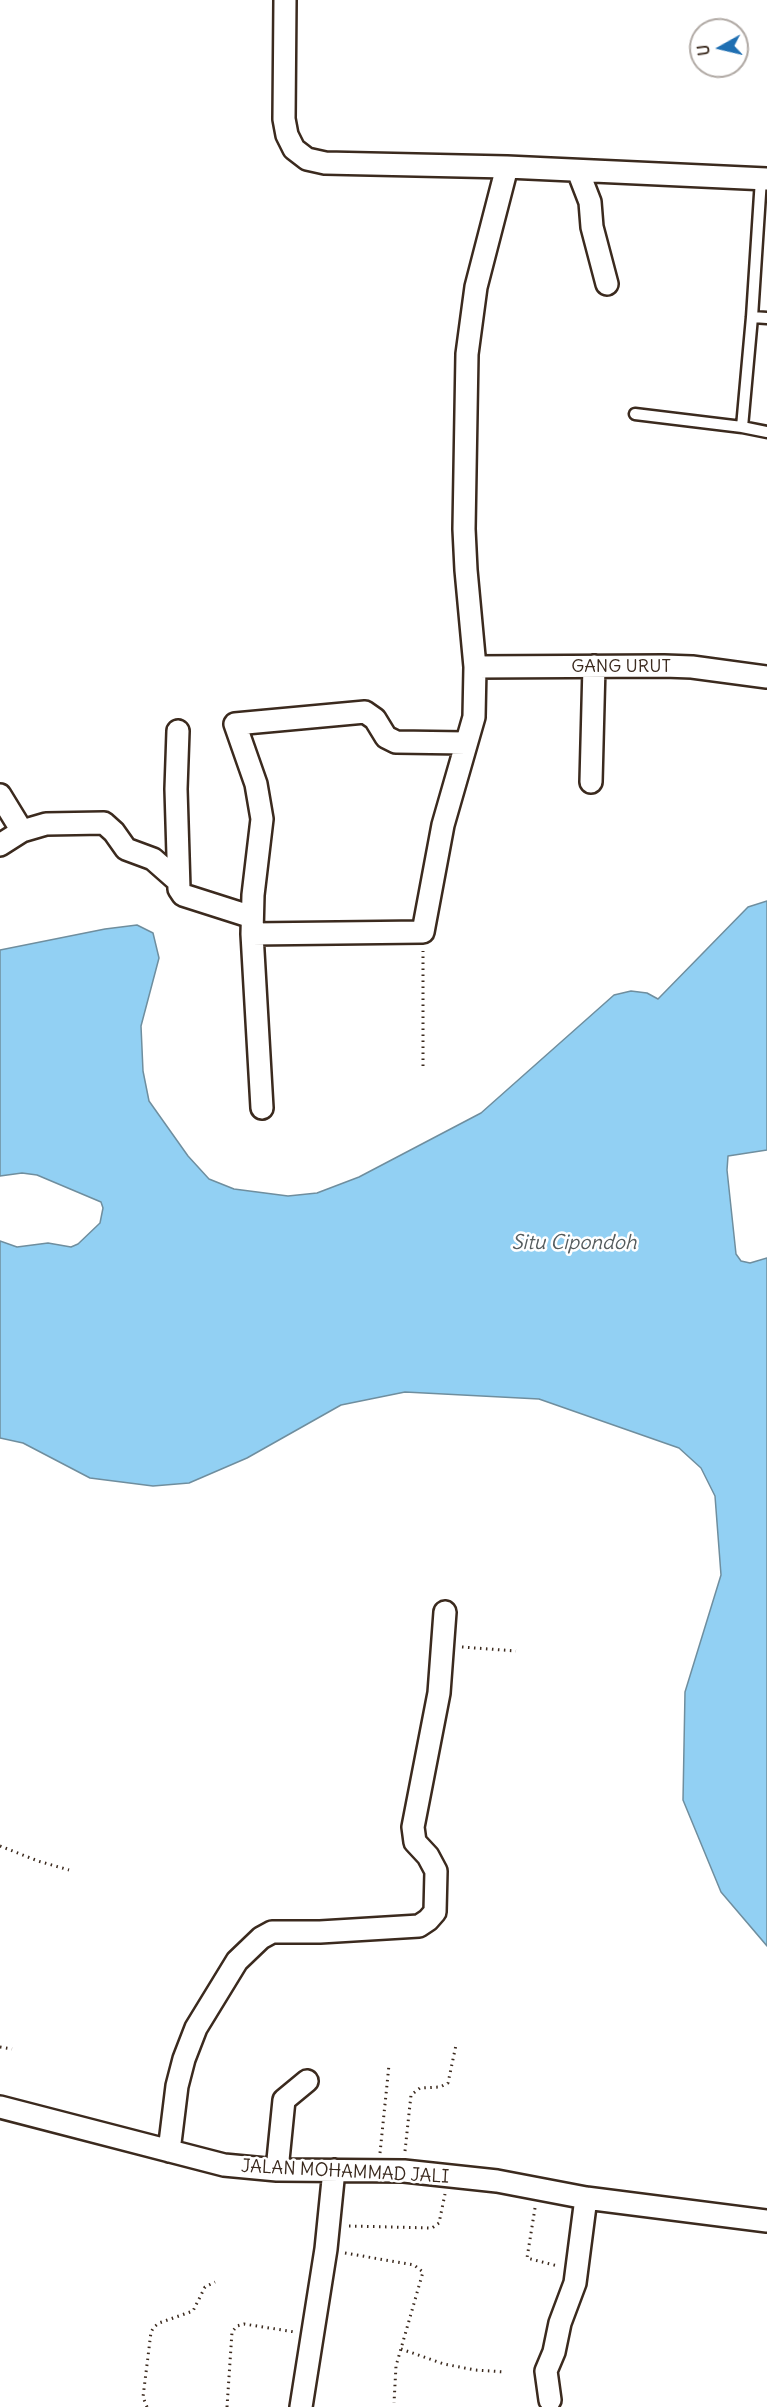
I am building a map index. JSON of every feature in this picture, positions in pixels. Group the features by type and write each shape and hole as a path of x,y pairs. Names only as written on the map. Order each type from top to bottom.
{"street":[{"path":"285,0 284,119 287,135 294,149 307,159 325,163 507,167 764,179"},
{"path":"178,731 176,789 178,881 183,895 252,926 423,932 443,825 474,717 475,668 464,529 467,354 476,287 507,167"},
{"path":"578,171 590,202 592,227 607,284"},
{"path":"591,782 594,666"},
{"name":"GANG URUT","path":"475,668 692,667 767,677"},
{"path":"262,1108 252,926 262,819 256,784 234,724 365,712 375,719 386,737 396,742 466,743"},
{"path":"0,795 22,831"},
{"path":"0,845 22,831 46,824 104,824 114,832 126,849 153,859 178,881"},
{"path":"169,2151 177,2086 192,2038 215,1994 237,1961 249,1948 272,1932 412,1927 424,1924 435,1912 436,1871 428,1856 415,1842 413,1827 439,1693 445,1612"},
{"path":"277,2170 284,2100 307,2081"},
{"name":"JALAN MOHAMMAD JALI","path":"0,2107 224,2165 277,2170 404,2171 538,2189 586,2198 767,2221"},
{"path":"301,2407 326,2249 334,2170"},
{"path":"550,2400 546,2372 554,2352 560,2322 575,2283 586,2198"}],"lane":[{"path":"742,427 764,179"},
{"path":"752,317 767,318"},
{"path":"635,414 767,432"}],"path":[{"path":"423,932 425,983 423,1066"},
{"path":"442,1646 516,1651"},
{"path":"0,1846 38,1861 69,1869"},
{"path":"404,2171 411,2095 420,2088 440,2087 448,2083 456,2045"},
{"path":"0,2047 12,2049"},
{"path":"379,2170 389,2065"},
{"path":"329,2226 432,2228 439,2223 449,2176"},
{"path":"538,2189 527,2258 531,2261 577,2270"},
{"path":"326,2249 414,2265 423,2272 396,2366 394,2403"},
{"path":"147,2407 143,2397 151,2332 159,2322 193,2311 205,2287 215,2282"},
{"path":"227,2407 232,2332 237,2326 244,2324 311,2335"},
{"path":"400,2349 444,2364 474,2370 505,2372"}],"water":[{"name":"Situ Cipondoh","path":"767,901 767,1150 728,1156 727,1170 736,1254 741,1261 750,1263 767,1258 767,1946 721,1892 683,1800 685,1692 721,1575 715,1496 701,1468 679,1448 539,1399 405,1392 341,1405 247,1458 189,1483 153,1486 90,1478 23,1443 0,1438 0,1241 17,1247 48,1243 71,1247 78,1244 100,1223 103,1208 101,1202 37,1175 22,1173 0,1176 0,950 105,929 137,925 153,933 159,958 141,1026 143,1071 149,1101 188,1156 209,1179 234,1189 288,1196 317,1193 359,1177 481,1113 614,995 631,991 647,993 658,999 748,907"}]}
